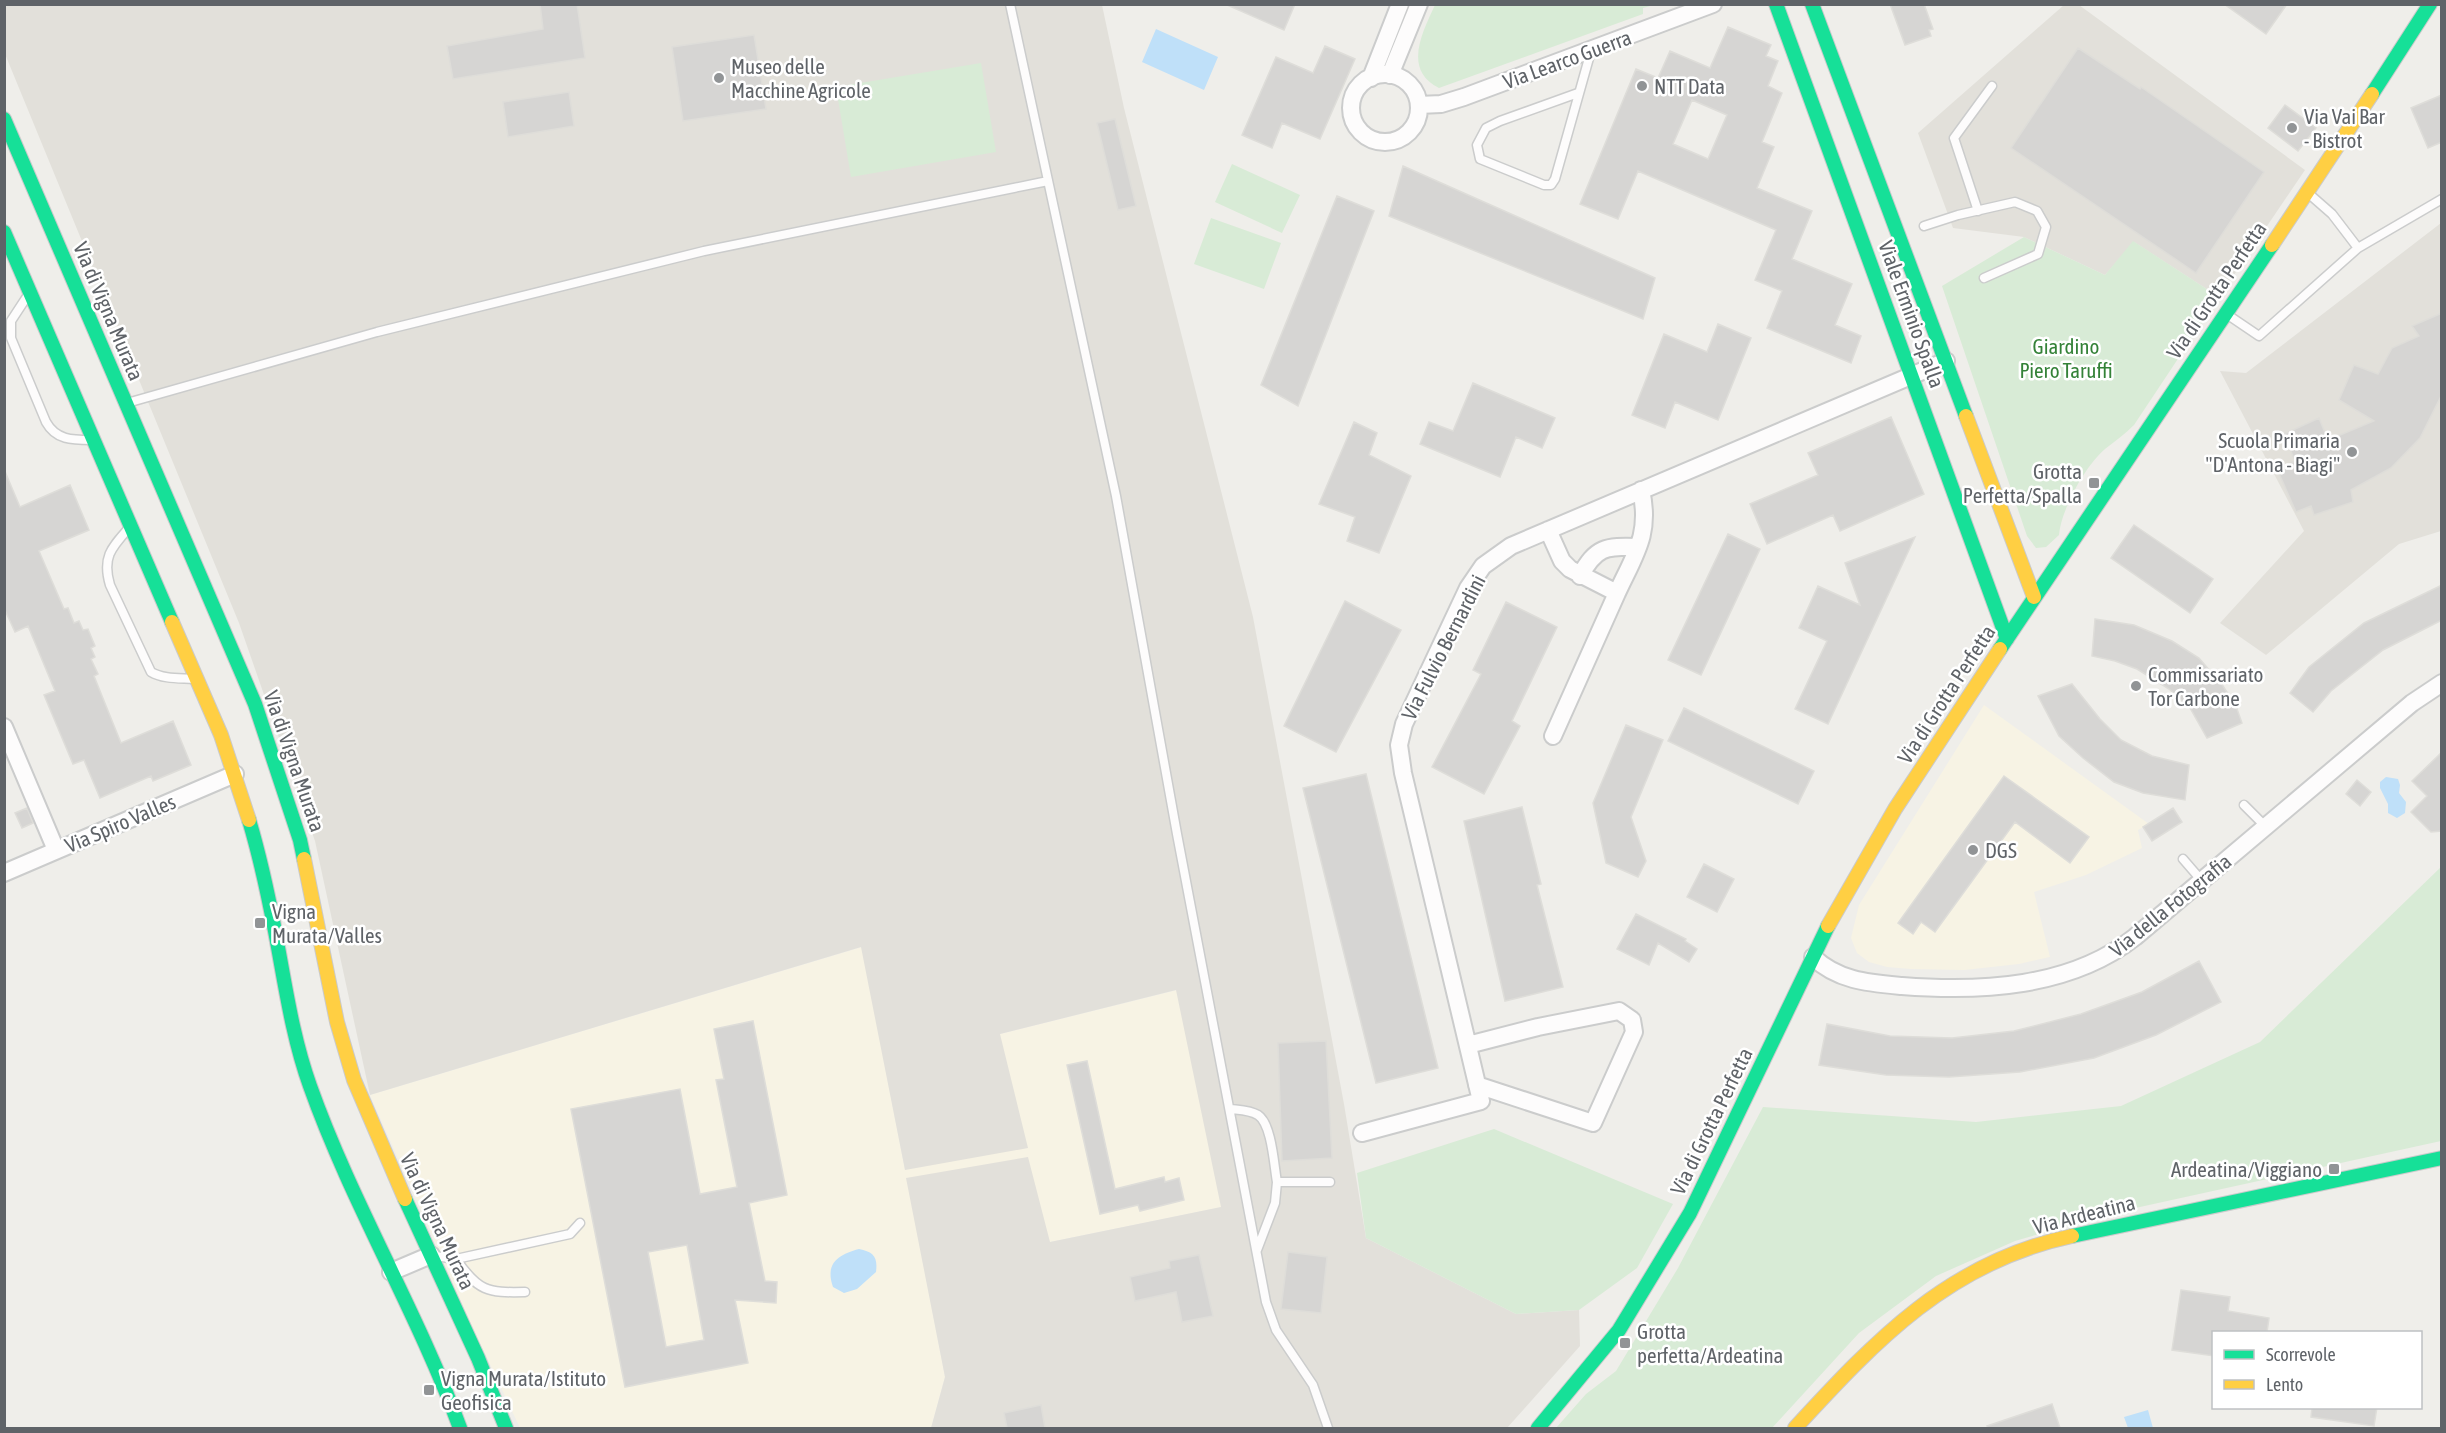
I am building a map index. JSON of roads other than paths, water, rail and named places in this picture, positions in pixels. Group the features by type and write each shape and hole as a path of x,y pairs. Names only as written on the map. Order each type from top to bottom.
{"main road":[{"name":"Viale Erminio Spalla","path":"1776,4 2007,639"},
{"name":"Viale Erminio Spalla","path":"1812,4 2034,597"},
{"name":"Via di Grotta Perfetta","path":"1538,1428 1619,1330 1658,1268 1695,1203 1848,888 1895,809 2034,597 2307,193 2430,4"},
{"name":"Via di Vigna Murata","path":"4,119 260,719 300,840 336,1014 350,1067 369,1119 478,1358 506,1428"},
{"path":"4,232 197,679 235,774 249,814 263,870 294,1032 305,1071 335,1149 426,1347 460,1428"},
{"name":"Via Ardeatina","path":"1795,1428 1853,1365 1917,1307 1955,1282 2011,1256 2063,1238 2442,1158"}],"street":[{"name":"Via Learco Guerra","path":"1419,105 1441,104 1458,99 1713,4"},
{"path":"1371,78 1390,75 1408,83 1415,91 1419,105 1417,122 1402,138 1392,142 1370,139 1355,124 1352,102 1356,92 1371,78 1399,6 1417,9 1390,75"},
{"name":"Via Fulvio Bernardini","path":"1478,1085 1402,773 1399,746 1404,724 1468,588 1483,566 1496,555 1548,530 1946,361"},
{"path":"1552,736 1638,547 1645,523 1641,490"},
{"path":"1548,530 1562,561 1580,576 1617,593"},
{"path":"1580,576 1591,557 1598,552 1611,548 1638,547"},
{"name":"Via della Fotografia","path":"1813,957 1828,970 1843,976 1882,984 1932,988 2010,985 2042,979 2088,965 2112,953 2135,937 2412,703 2442,683"},
{"path":"4,727 56,850"},
{"name":"Via Spiro Valles","path":"4,873 235,774"},
{"path":"1362,1133 1481,1101 1478,1085 1593,1123 1634,1032 1632,1020 1619,1011 1538,1027 1468,1045"},
{"path":"391,1272 431,1255"}],"lane":[{"path":"1010,4 1116,496 1177,834 1272,1319 1286,1346 1313,1385 1328,1428"},
{"path":"1578,93 1511,116 1486,128 1477,145 1480,159 1544,185 1551,185 1591,51"},
{"path":"1978,211 1954,138 1992,86"},
{"path":"125,403 377,332 692,254 1048,181"},
{"path":"2307,193 2332,214 2358,248"},
{"path":"2225,313 2259,336 2358,248 2442,199"},
{"path":"1924,226 2015,202 2037,211 2046,227 2038,254 1983,278"},
{"path":"30,292 11,321 11,338 46,422 50,430 58,436 69,440 93,440"},
{"path":"130,526 108,555 107,572 110,585 151,672 172,678 197,679"},
{"path":"2244,805 2265,826"},
{"path":"2183,859 2202,881"},
{"path":"1231,1108 1248,1110 1261,1116 1269,1132 1277,1182 1275,1203 1257,1250"},
{"path":"1277,1182 1330,1182"},
{"path":"431,1255 456,1259 570,1234 580,1223"},
{"path":"456,1259 472,1282 483,1289 496,1293 525,1292"}],"water":[{"path":"1156,29 1218,57 1204,90 1142,62"},
{"path":"2386,777 2398,779 2399,793 2406,802 2405,813 2397,818 2388,813 2388,804 2380,788 2380,782"},
{"path":"859,1249 875,1258 876,1272 857,1289 844,1293 833,1287 832,1266 845,1254"},
{"path":"2148,1410 2153,1428 2128,1428 2124,1417"}],"place":[{"name":"Museo delle Macchine Agricole","path":"719,78"},
{"name":"NTT Data","path":"1642,86"},
{"name":"Via Vai Bar - Bistrot","path":"2292,128"},
{"name":"Scuola Primaria \"D'Antona - Biagi\"","path":"2352,452"},
{"name":"Grotta Perfetta/Spalla","path":"2094,483"},
{"name":"Commissariato Tor Carbone","path":"2136,686"},
{"name":"DGS","path":"1973,850"},
{"name":"Vigna Murata/Valles","path":"260,923"},
{"name":"Ardeatina/Viggiano","path":"2334,1169"},
{"name":"Grotta perfetta/Ardeatina","path":"1625,1343"},
{"name":"Vigna Murata/Istituto Geofisica","path":"429,1390"}],"park label":[{"name":"Giardino Piero Taruffi","path":"2066,358"}]}
